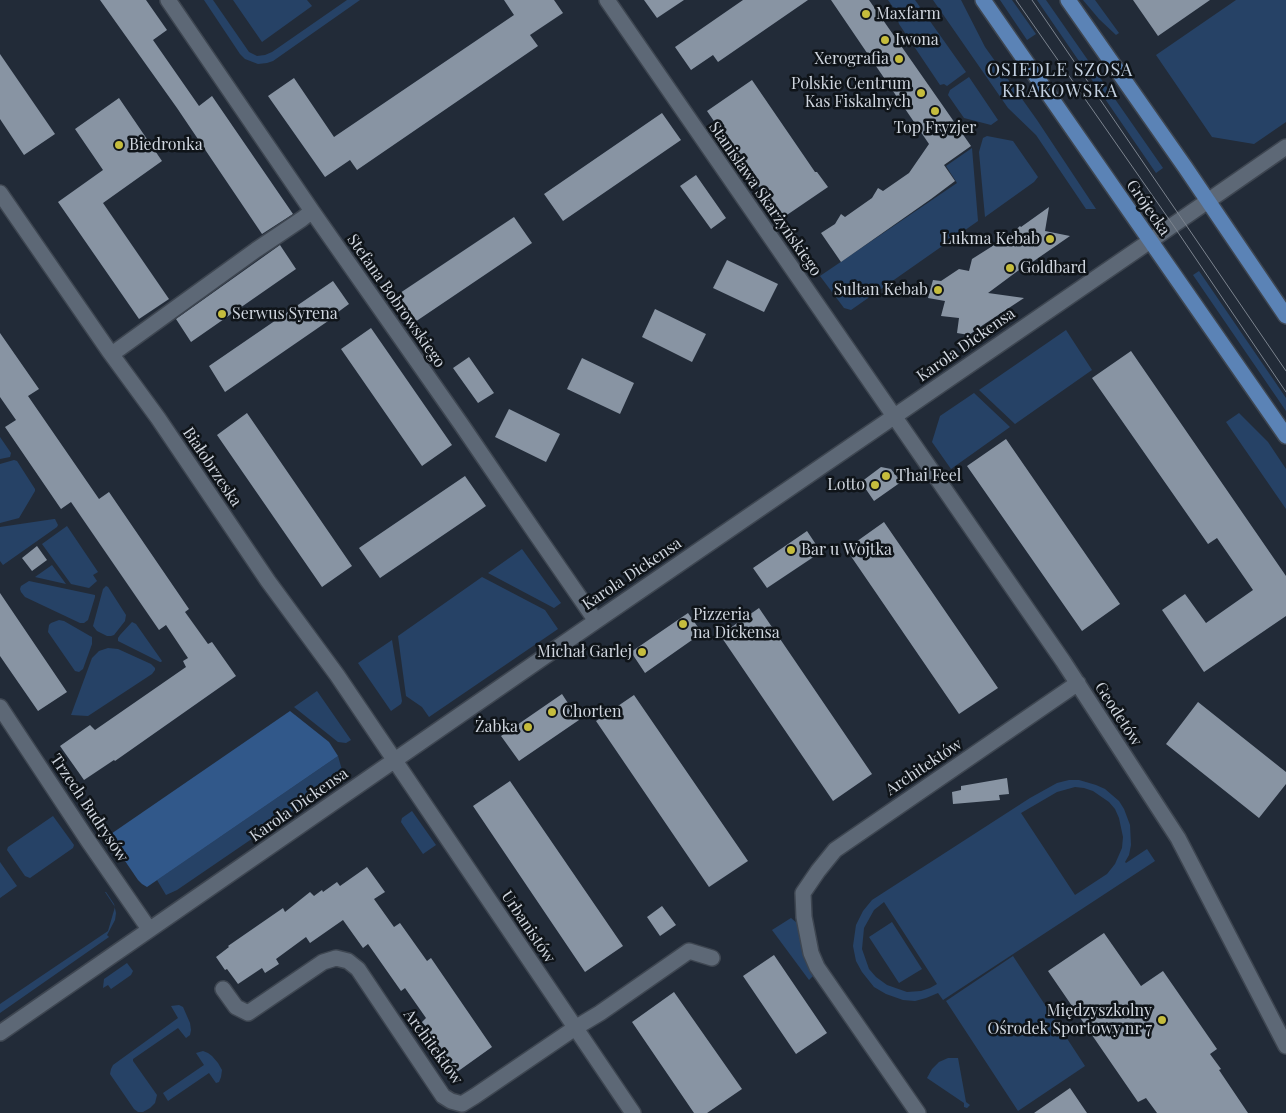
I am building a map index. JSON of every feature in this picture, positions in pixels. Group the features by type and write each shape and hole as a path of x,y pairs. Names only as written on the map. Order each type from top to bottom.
{"main road":[{"name":"Grójecka","path":"983,0 1286,436"},
{"path":"1068,0 1208,200 1286,316"}],"street":[{"name":"Stefana Bobrowskiego","path":"168,0 596,621"},
{"name":"Stanisława Skarżyńskiego","path":"607,0 895,416"},
{"name":"Karola Dickensa","path":"0,1033 1286,147"},
{"name":"Białobrzeska","path":"0,193 158,418 268,581 337,675 394,760"},
{"path":"112,354 312,211"},
{"name":"Geodetów","path":"895,416 1078,683 1178,838 1286,1046"},
{"name":"Architektów","path":"918,1113 816,967 811,953 804,916 804,893 818,871 835,850 1078,683"},
{"name":"Trzech Budrysów","path":"0,707 89,842 150,929"},
{"name":"Urbanistów","path":"394,760 634,1113"},
{"name":"Architektów","path":"223,989 236,1007 248,1013 323,962 336,958 348,961 358,969 443,1096 451,1101 462,1104 600,1013 689,951 712,958"}],"shaded area":[{"path":"204,0 213,0 249,52 257,56 272,52 347,0 360,0 273,61 258,64 245,59 240,54"},
{"path":"233,0 307,0 312,6 262,42"},
{"path":"888,0 915,0 966,72 947,86 944,84 940,85 899,24 895,10"},
{"path":"933,0 961,0 985,47 1037,120 1096,209 1086,209 1036,135 1008,108"},
{"path":"1000,0 1012,0 1036,34 1027,40"},
{"path":"1037,0 1046,0 1163,168 1156,173"},
{"path":"1083,0 1095,0 1119,33 1116,35"},
{"path":"1236,0 1286,0 1286,122 1254,144 1212,137 1156,55"},
{"path":"969,77 998,120 991,125 964,118 948,95 950,90"},
{"path":"987,136 1013,141 1038,177 1034,182 985,217 979,152 983,138"},
{"path":"972,148 978,221 851,310 844,308 820,276 957,183 946,166"},
{"path":"1199,271 1286,398 1286,411 1193,275"},
{"path":"1066,330 1092,370 1015,424 979,390"},
{"path":"974,393 1010,427 951,469 932,442 940,416"},
{"path":"1239,413 1268,442 1286,469 1286,509 1226,422"},
{"path":"0,437 11,453 10,457 0,459"},
{"path":"14,460 17,461 35,491 19,518 0,523 0,464"},
{"path":"55,519 57,527 3,565 0,561 0,527"},
{"path":"67,526 98,572 93,575 97,581 89,588 71,584 42,544"},
{"path":"522,549 561,603 554,608 488,573"},
{"path":"52,565 66,584 35,577"},
{"path":"482,577 545,610 558,629 429,717 422,707 406,696 398,636"},
{"path":"29,581 95,595 88,620 80,623 25,597 20,589 21,586"},
{"path":"106,586 126,615 125,621 114,635 111,636 97,631 93,626 103,589"},
{"path":"59,620 92,637 92,644 83,669 79,672 75,671 48,632 49,625"},
{"path":"132,622 136,624 161,662 118,641 120,635"},
{"path":"392,640 402,701 401,704 391,711 358,663"},
{"path":"108,648 118,649 151,664 155,670 152,674 88,716 71,715 92,658 99,651"},
{"path":"317,691 351,740 346,743 338,742 294,707"},
{"path":"290,711 329,742 338,756 147,887 142,884 108,836"},
{"path":"338,756 344,777 177,890 166,895 157,880"},
{"path":"1079,780 1105,789 1119,801 1130,825 1131,845 1125,862 1147,849 1155,861 943,1000 938,993 915,1001 903,1000 874,987 856,961 853,946 856,925 863,911 872,900 1030,798 1057,783","holes":["1075,787 1093,791 1109,802 1119,818 1123,837 1122,848 1115,864 1107,874 1075,895 1021,813 1057,792","884,902 937,984 921,991 907,992 887,985 869,969 862,949 864,928 874,910"]},
{"path":"412,811 436,845 423,854 401,822 402,818"},
{"path":"53,816 74,845 73,848 30,878 25,876 7,850 8,847"},
{"path":"0,862 17,886 0,898"},
{"path":"115,908 115,920 107,935 109,937 0,1013 0,1004 108,931"},
{"path":"791,918 801,929 814,975 809,980 772,930"},
{"path":"892,922 922,969 899,983 869,937"},
{"path":"1013,956 1085,1066 1018,1111 946,1001"},
{"path":"127,963 133,971 131,975 111,989 108,985 103,988 104,979"},
{"path":"179,1005 183,1007 190,1023 190,1035 186,1038 178,1028 133,1059 157,1095 155,1103 150,1108 143,1112 138,1112 110,1074 111,1069 113,1065 178,1018 171,1006"},
{"path":"203,1051 212,1056 222,1070 219,1082 216,1083 209,1073 168,1101 163,1093 204,1065 196,1053"},
{"path":"948,1058 958,1058 966,1102 970,1105 967,1108 964,1107 964,1103 927,1078 939,1062"}],"building":[{"path":"100,0 146,0 167,30 153,40 199,106 212,96 293,214 262,234 177,108"},
{"path":"504,0 554,0 563,13 530,35 538,46 357,170 350,160 325,177 268,96 294,78 334,137 514,15"},
{"path":"644,0 684,0 657,18"},
{"path":"743,0 808,0 718,62 713,55 691,70 675,47"},
{"path":"831,0 869,0 971,146 944,165 955,181 841,262 821,233 835,224 841,214 845,217 872,198 878,188 883,191 909,173 929,144"},
{"path":"1133,0 1210,0 1158,36"},
{"path":"0,54 55,134 24,155 0,119"},
{"path":"752,80 815,172 817,172 828,187 781,219 707,111"},
{"path":"119,98 162,161 103,203 169,299 139,319 58,202 103,170 75,129"},
{"path":"662,113 681,140 563,221 544,194"},
{"path":"696,175 726,218 711,229 680,186"},
{"path":"1049,207 1045,231 1070,236 1031,263 1021,262 1019,270 988,293 1024,298 969,335 957,333 959,318 941,316 945,301 928,298 933,280 941,281 959,269 969,271 972,259"},
{"path":"514,217 532,243 415,322 397,295"},
{"path":"280,245 296,269 191,342 176,319"},
{"path":"727,260 778,284 764,312 713,288"},
{"path":"333,281 349,304 331,319 225,392 209,366"},
{"path":"655,309 706,334 692,362 642,337"},
{"path":"371,328 452,445 422,466 341,349"},
{"path":"0,333 39,389 28,396 99,499 109,492 189,609 185,612 208,644 212,642 236,676 115,761 84,780 60,746 90,725 95,730 186,667 183,661 188,658 166,625 159,630 71,502 61,509 5,427 16,420 0,397"},
{"path":"1131,351 1286,576 1286,616 1204,672 1162,610 1185,594 1206,623 1253,590 1217,538 1208,544 1092,378"},
{"path":"469,357 494,393 478,403 453,368"},
{"path":"582,358 634,383 620,414 567,389"},
{"path":"509,409 560,434 546,462 495,437"},
{"path":"247,413 352,566 322,587 217,435"},
{"path":"1006,439 1120,604 1082,631 967,466"},
{"path":"881,467 891,469 901,482 874,501 861,482"},
{"path":"465,476 486,506 380,578 359,548"},
{"path":"884,522 998,688 959,714 846,549"},
{"path":"807,531 821,552 767,588 753,568"},
{"path":"37,546 47,560 32,571 22,558"},
{"path":"0,593 67,692 38,711 0,656"},
{"path":"759,608 872,774 833,801 720,635"},
{"path":"688,613 702,633 645,673 631,652"},
{"path":"562,694 579,720 519,761 501,736"},
{"path":"634,695 748,861 709,887 596,721"},
{"path":"1198,702 1286,772 1286,784 1259,818 1166,744"},
{"path":"1007,778 1009,794 999,795 1000,800 953,804 952,792 961,790 961,786"},
{"path":"510,781 623,946 585,972 473,806"},
{"path":"367,867 385,892 374,899 394,927 400,923 427,961 431,958 492,1047 457,1072 422,1022 426,1018 405,988 401,991 368,944 363,948 343,920 310,943 306,937 276,959 279,964 265,973 262,968 238,984 216,957 228,946 283,908 285,912 310,892 314,896 337,882 340,886"},
{"path":"662,906 676,925 660,936 647,917"},
{"path":"1104,933 1141,986 1163,971 1217,1049 1210,1054 1248,1113 1157,1113 1146,1098 1138,1102 1048,971"},
{"path":"774,955 827,1033 796,1054 743,976"},
{"path":"674,992 742,1089 707,1113 694,1113 632,1022"},
{"path":"1070,1088 1087,1113 1034,1113"}],"tram line":[{"path":"1016,0 1173,225 1286,392"},
{"path":"1032,0 1286,371"}],"place":[{"name":"Maxfarm","path":"866,14"},
{"name":"Iwona","path":"885,40"},
{"name":"Xerografia","path":"899,59"},
{"name":"Polskie Centrum Kas Fiskalnych","path":"921,93"},
{"name":"Top Fryzjer","path":"935,111"},
{"name":"Biedronka","path":"119,145"},
{"name":"Lukma Kebab","path":"1050,239"},
{"name":"Goldbard","path":"1010,268"},
{"name":"Sultan Kebab","path":"938,290"},
{"name":"Serwus Syrena","path":"222,314"},
{"name":"Thai Feel","path":"886,476"},
{"name":"Lotto","path":"875,485"},
{"name":"Bar u Wojtka","path":"791,550"},
{"name":"Pizzeria na Dickensa","path":"683,624"},
{"name":"Michał Garlej","path":"642,652"},
{"name":"Chorten","path":"552,712"},
{"name":"Żabka","path":"528,727"},
{"name":"Międzyszkolny Ośrodek Sportowy nr 7","path":"1162,1020"}],"district":[{"name":"OSIEDLE SZOSA KRAKOWSKA","path":"1060,80"}]}
